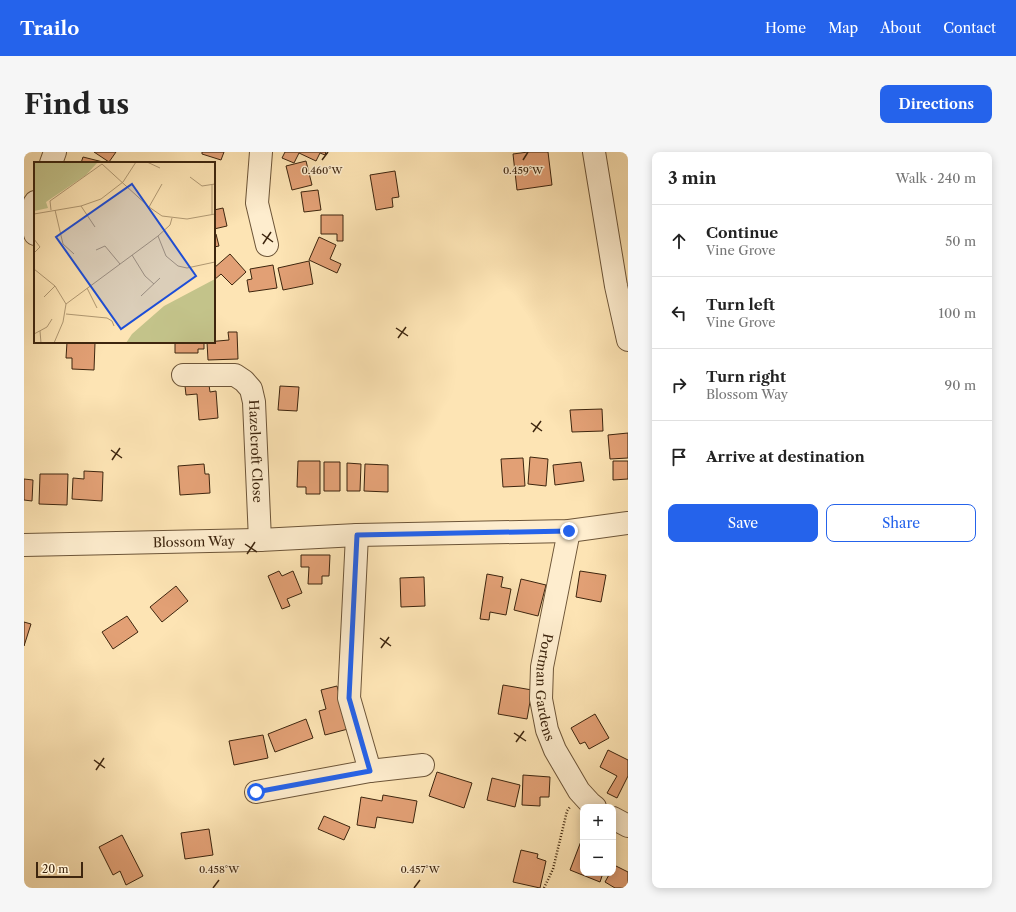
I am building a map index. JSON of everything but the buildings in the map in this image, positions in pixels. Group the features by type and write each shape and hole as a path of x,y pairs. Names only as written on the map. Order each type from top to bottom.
{"street":[{"path":"51,162 55,152"},
{"path":"261,152 257,203 267,245"},
{"path":"594,152 616,286 628,340"},
{"path":"34,205 30,215 34,230"},
{"name":"Hazelcroft Close","path":"183,375 235,375 244,380 251,388 254,402 260,540"},
{"name":"Blossom Way","path":"24,545 260,540 357,535 569,531 628,523"},
{"name":"Portman Gardens","path":"569,531 542,667 541,699 547,730 566,770 579,791 591,804"},
{"path":"357,535 349,698 370,771"},
{"path":"256,792 370,771 423,765"},
{"path":"616,820 628,826"}],"path":[{"path":"544,888 553,869 567,811 579,791"}],"route":[{"path":"256,792 370,771 349,698 357,535 569,531"}]}
